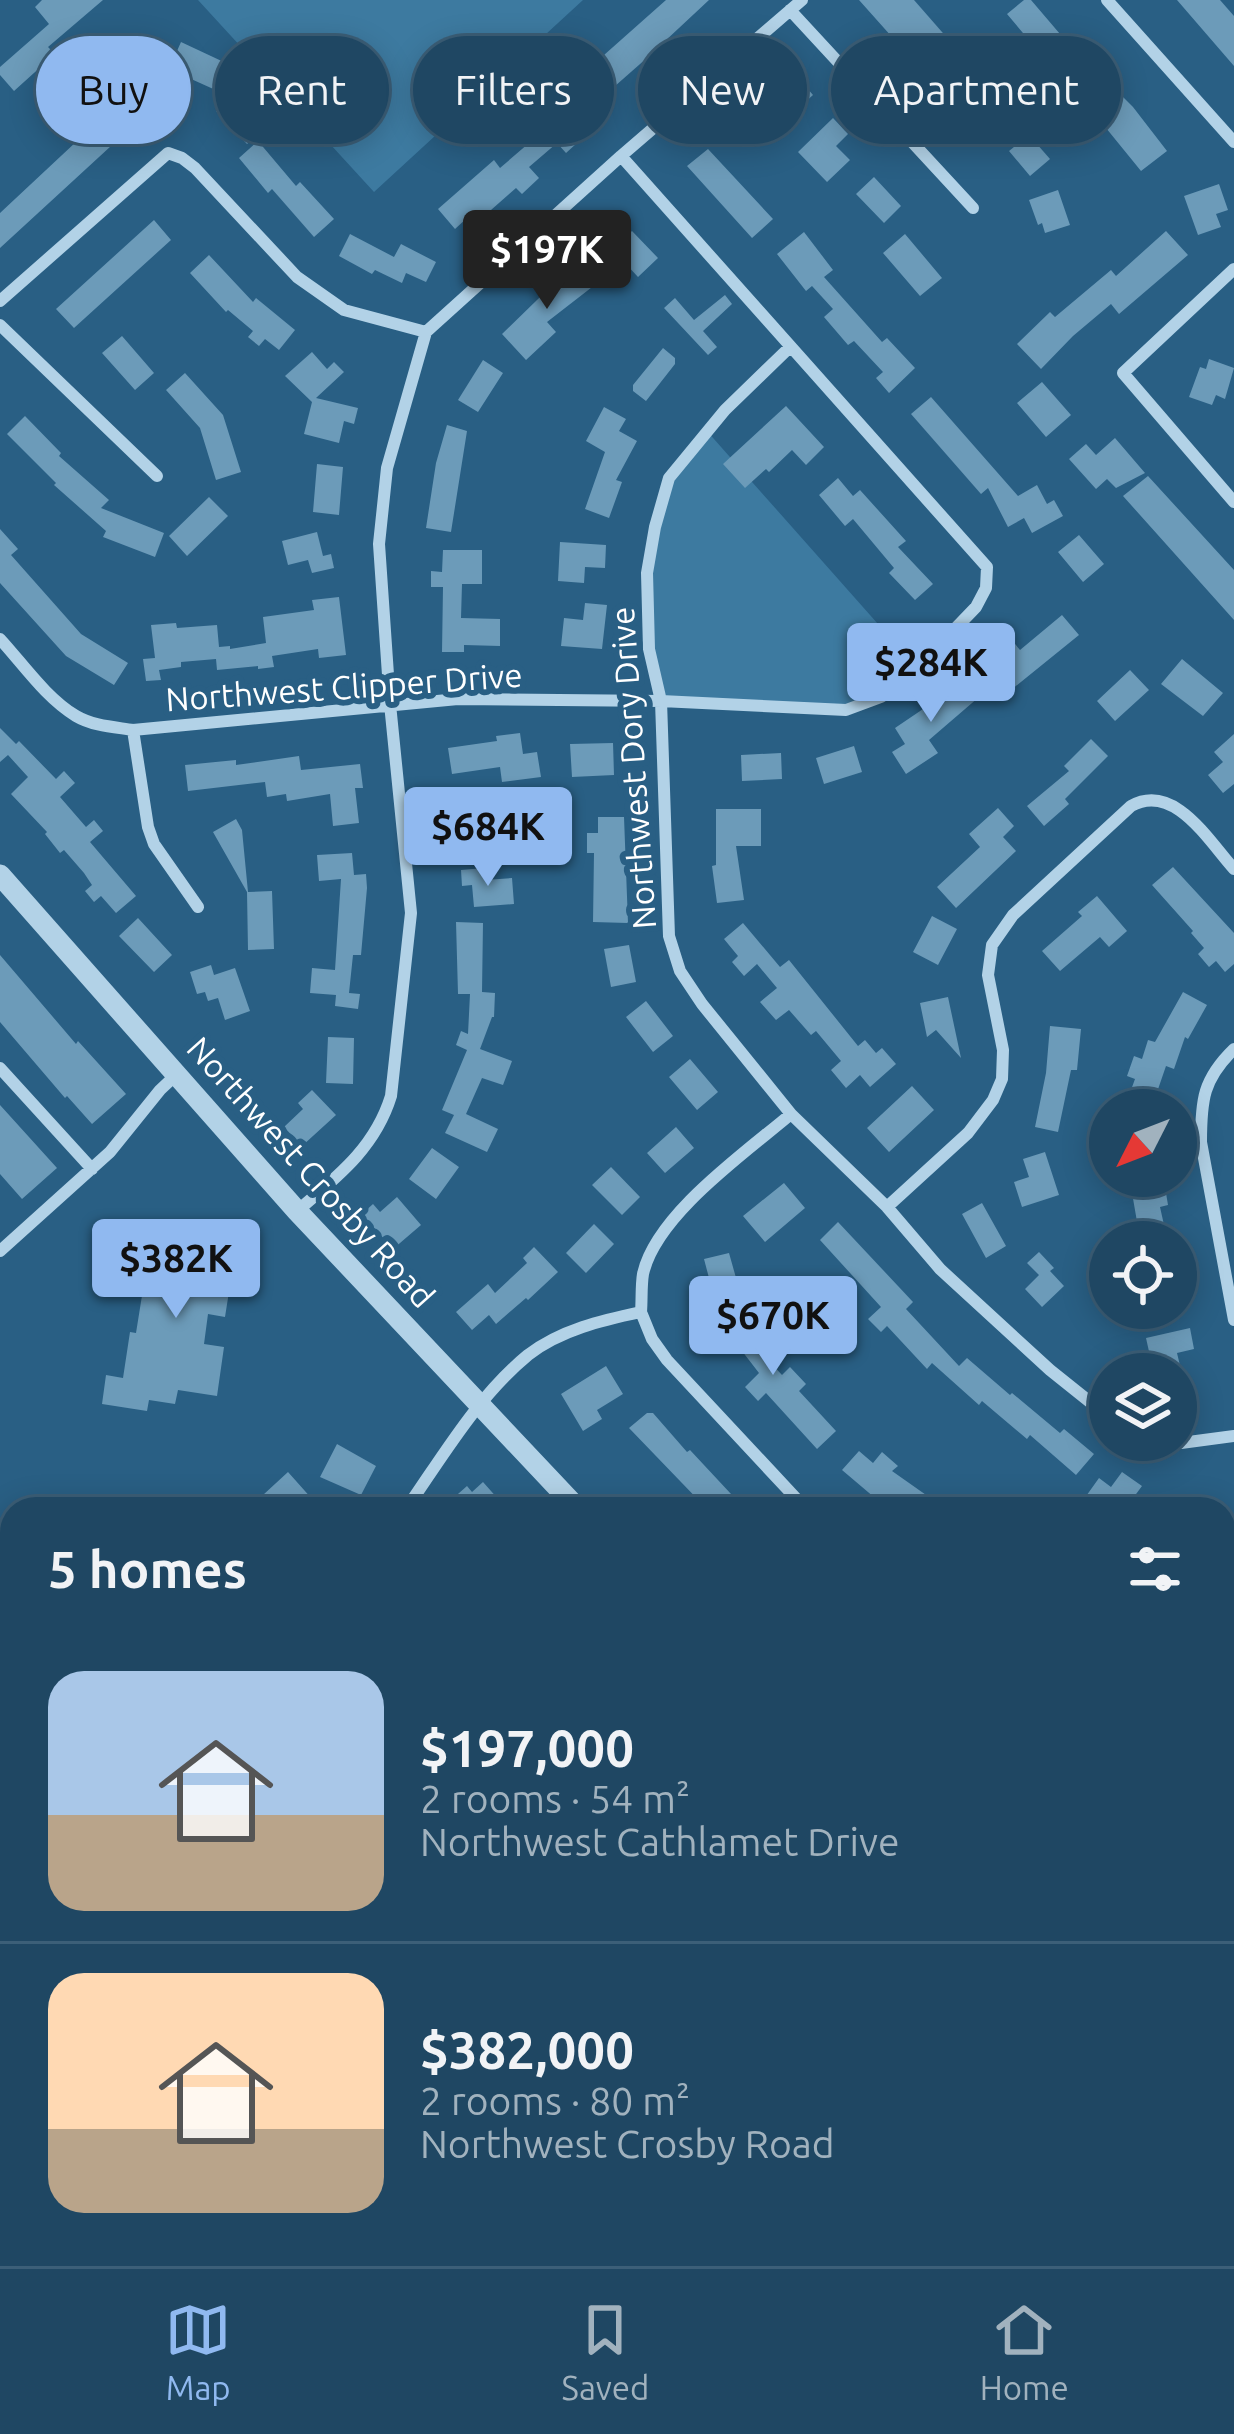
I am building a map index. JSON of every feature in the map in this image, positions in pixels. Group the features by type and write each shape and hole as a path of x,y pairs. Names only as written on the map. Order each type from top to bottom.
{"street":[{"path":"297,1211 356,1160 385,1116 391,1096 411,913 379,544 387,468 426,332 802,0"},
{"path":"1106,0 1234,142"},
{"path":"790,10 973,208"},
{"path":"0,301 168,153 195,168 297,278 344,310 426,332"},
{"name":"Northwest Clipper Drive","path":"0,639 52,697 76,716 133,730 458,699 661,701 846,710 881,697 903,682 976,607 986,588 987,567 621,156"},
{"path":"1234,269 1123,374 1234,502"},
{"path":"0,325 157,476"},
{"name":"Northwest Dory Drive","path":"790,347 725,410 669,478 655,527 647,573 650,649 661,701 669,936 680,971 701,1004 790,1114 886,1207 940,1269 1089,1401"},
{"path":"133,730 154,844 198,907"},
{"path":"886,1207 968,1133 993,1100 1002,1079 1003,1051 988,975 992,945 1013,915 1143,799 1156,798 1184,813 1234,869"},
{"name":"Northwest Crosby Road","path":"0,875 297,1211 567,1497"},
{"path":"1234,1049 1209,1078 1202,1099 1201,1142 1234,1320"},
{"path":"0,1068 92,1169"},
{"path":"0,1251 121,1140 177,1074"},
{"path":"790,1114 674,1215 657,1240 644,1274 641,1312 667,1360 795,1497"},
{"path":"414,1497 479,1404 530,1354 560,1336 641,1312"},
{"path":"1197,1441 1234,1436"}],"shaded area":[{"path":"198,0 583,0 544,36 413,36 413,144 426,144 374,192 330,144 389,144 389,36 231,36"},
{"path":"706,430 917,668 903,683 846,710 661,701 649,649 647,573 669,478"}],"building":[{"path":"42,0 103,0 61,36 36,36 36,71 14,91 0,75 0,67 49,24 35,7"},
{"path":"666,0 709,0 670,36 638,36 638,66 614,87 614,46"},
{"path":"859,0 914,0 946,36 891,36"},
{"path":"1031,0 1060,34 1026,36 1007,14"},
{"path":"1177,0 1220,0 1234,16 1234,66"},
{"path":"191,47 215,58 215,90 191,79"},
{"path":"1121,95 1167,151 1141,171 1119,144"},
{"path":"831,120 831,144 838,144 850,160 827,182 798,152"},
{"path":"74,144 111,146 0,248 0,213"},
{"path":"261,144 296,186 300,182 334,219 314,237 239,158"},
{"path":"528,144 556,144 529,167 539,178 522,194 516,188 491,210 497,216 480,232 467,218 455,229 438,209 494,160 500,168"},
{"path":"1018,144 1037,144 1050,159 1030,176 1009,151"},
{"path":"708,149 773,219 752,238 687,166"},
{"path":"874,177 901,206 884,223 856,194"},
{"path":"1219,184 1228,210 1216,214 1221,227 1198,235 1184,196"},
{"path":"1058,190 1070,225 1045,233 1029,200"},
{"path":"154,220 171,240 74,328 56,309"},
{"path":"632,231 658,258 638,277 612,249"},
{"path":"1166,231 1188,255 1119,314 1111,304 1041,369 1017,344 1050,312 1055,317 1111,270 1116,276"},
{"path":"804,232 833,270 824,277 882,342 887,338 915,368 889,393 876,378 883,372 854,341 848,345 824,317 833,309 812,286 806,291 777,254"},
{"path":"350,234 394,257 401,244 436,262 426,282 406,273 402,283 375,270 372,274 339,256"},
{"path":"905,234 942,278 920,296 883,253"},
{"path":"209,255 253,302 256,298 295,330 279,350 265,339 259,346 248,337 253,331 226,312 190,273"},
{"path":"576,262 596,284 547,322 556,332 526,360 502,334"},
{"path":"725,295 732,304 703,331 717,347 708,355 664,308 675,298 694,320"},
{"path":"122,336 154,373 135,390 102,353"},
{"path":"663,348 675,364 646,401 633,391 633,385"},
{"path":"312,352 327,369 334,362 344,372 316,398 358,408 354,424 344,421 339,443 304,434 312,402 285,376"},
{"path":"1209,359 1234,368 1225,399 1216,395 1212,405 1189,397 1200,367 1206,369"},
{"path":"483,360 503,373 478,412 458,400"},
{"path":"185,373 223,415 241,472 216,480 200,428 166,390"},
{"path":"1042,382 1071,415 1046,437 1017,403"},
{"path":"931,397 1018,496 1037,485 1047,504 1054,500 1063,516 1032,533 1024,518 1008,527 988,488 981,494 911,414"},
{"path":"786,406 824,447 806,465 792,450 745,488 723,464"},
{"path":"604,407 626,419 619,431 637,441 616,480 622,482 609,518 585,509 605,452 586,441"},
{"path":"25,416 59,456 109,500 101,508 164,533 155,557 103,537 106,531 54,485 7,434"},
{"path":"447,425 467,431 451,532 426,528"},
{"path":"1115,438 1145,473 1116,488 1107,479 1096,489 1069,459 1086,444 1096,455"},
{"path":"317,464 343,467 339,515 313,512"},
{"path":"1148,476 1234,570 1234,620 1123,496"},
{"path":"838,478 853,496 860,490 906,541 898,547 933,584 915,600 889,573 894,568 853,519 845,526 819,495"},
{"path":"209,497 228,516 187,556 169,536"},
{"path":"0,529 18,549 11,555 81,634 128,663 114,685 66,656 0,583"},
{"path":"317,532 323,556 331,554 334,568 312,573 308,560 288,565 282,541"},
{"path":"1079,535 1104,564 1083,582 1058,552"},
{"path":"560,542 606,545 605,568 585,567 584,583 558,581"},
{"path":"443,550 482,550 482,584 462,584 461,618 500,619 500,646 464,645 464,652 442,652 443,587 431,587 431,571 442,572"},
{"path":"339,597 346,655 319,658 318,649 272,656 274,667 258,669 217,670 216,659 181,662 181,667 159,670 161,680 146,681 143,659 155,658 151,625 217,625 219,647 230,649 266,643 263,617 314,610 312,600"},
{"path":"585,603 607,605 602,649 561,646 564,618 583,620"},
{"path":"1062,615 1079,635 1006,694 989,675 1002,664 988,648 1006,633 1020,650"},
{"path":"1182,659 1223,693 1203,716 1161,684"},
{"path":"1130,670 1149,690 1115,721 1097,701"},
{"path":"962,677 979,697 929,740 938,753 906,774 892,752 905,744 895,728"},
{"path":"0,728 56,779 64,771 75,783 60,797 86,827 94,820 103,831 90,842 136,896 116,913 101,896 94,902 85,891 92,885 84,873 64,850 60,853 11,794 28,777 8,755 0,762"},
{"path":"520,733 523,754 537,752 541,777 502,782 500,767 452,774 448,748"},
{"path":"1234,734 1234,784 1223,793 1208,775 1223,762 1214,752"},
{"path":"1091,739 1108,756 1065,799 1069,804 1044,826 1027,806 1069,771 1064,766"},
{"path":"613,743 614,775 572,777 570,744"},
{"path":"854,746 862,772 824,784 816,758"},
{"path":"781,753 782,779 742,781 741,755"},
{"path":"299,756 301,770 360,764 363,788 355,788 359,823 333,826 330,794 287,801 286,794 267,797 265,782 188,791 185,765 236,760 236,765"},
{"path":"998,808 1014,826 1003,837 1016,851 956,908 937,887 980,847 969,834"},
{"path":"481,809 483,822 512,817 516,842 472,849 468,825 459,827 457,812"},
{"path":"716,809 761,809 761,846 736,846 744,900 717,903 712,866 716,865"},
{"path":"598,817 624,817 628,923 593,922 594,853 587,853 587,833 598,833"},
{"path":"236,819 242,830 248,892 272,891 274,949 248,950 247,892 213,832"},
{"path":"352,853 354,875 366,874 367,888 361,955 353,955 349,993 360,994 358,1009 335,1006 336,995 310,993 312,968 335,970 341,879 319,881 317,855"},
{"path":"1173,867 1234,933 1234,964 1225,972 1216,961 1209,967 1198,954 1204,948 1193,931 1152,885"},
{"path":"484,868 485,880 512,878 514,904 474,907 472,885 462,886 461,870"},
{"path":"1097,896 1127,931 1109,947 1100,937 1060,971 1042,951"},
{"path":"932,916 957,929 938,965 913,952"},
{"path":"138,918 172,955 154,972 119,936"},
{"path":"456,922 483,923 482,992 495,993 494,1017 480,1049 512,1061 503,1085 482,1078 466,1114 498,1129 487,1152 445,1133 454,1115 442,1110 467,1050 456,1045 461,1031 468,1034 470,994 458,994"},
{"path":"743,923 780,967 789,960 858,1046 865,1040 876,1053 882,1048 896,1064 870,1087 860,1075 846,1088 831,1070 841,1061 816,1031 811,1035 789,1010 776,1020 760,1002 777,988 757,964 744,976 732,962 738,956 724,939"},
{"path":"629,945 636,982 611,987 604,949"},
{"path":"0,955 126,1094 92,1124 0,1022"},
{"path":"211,965 214,975 235,968 250,1011 225,1020 218,998 208,1001 205,992 197,994 190,972"},
{"path":"1183,992 1207,1005 1188,1039 1185,1037 1174,1069 1166,1066 1158,1089 1131,1089 1135,1079 1127,1076 1134,1056 1142,1059 1148,1040 1155,1042"},
{"path":"948,997 961,1058 936,1030 927,1037 920,1003"},
{"path":"646,1001 673,1036 653,1052 626,1017"},
{"path":"1050,1026 1081,1029 1077,1070 1071,1070 1058,1132 1035,1127"},
{"path":"328,1037 354,1038 353,1084 326,1083"},
{"path":"690,1059 718,1092 697,1110 669,1077"},
{"path":"912,1086 934,1110 889,1152 867,1128"},
{"path":"312,1090 336,1115 302,1146 284,1127 303,1109 298,1103"},
{"path":"0,1105 57,1168 22,1199 0,1174"},
{"path":"676,1127 694,1148 665,1173 647,1153"},
{"path":"432,1148 459,1167 436,1199 409,1179"},
{"path":"1045,1152 1059,1195 1022,1207 1014,1182 1029,1177 1023,1159"},
{"path":"611,1167 640,1197 622,1215 592,1185"},
{"path":"784,1183 805,1208 765,1242 743,1216"},
{"path":"397,1197 421,1225 393,1249 362,1214 373,1204 380,1212"},
{"path":"1133,1197 1167,1197 1168,1205 1160,1207 1163,1221 1137,1221"},
{"path":"982,1203 1006,1246 986,1258 962,1214"},
{"path":"838,1222 913,1302 906,1309 959,1366 967,1358 1060,1433 1064,1429 1089,1450 1089,1460 1076,1475 1030,1435 1027,1439 982,1401 979,1405 932,1363 927,1369 887,1326 881,1332 868,1319 881,1307 820,1240"},
{"path":"594,1224 614,1244 586,1273 566,1253"},
{"path":"153,1227 237,1241 225,1317 208,1314 204,1344 224,1347 217,1396 178,1390 175,1404 149,1400 147,1411 102,1404 106,1375 123,1378 130,1332 136,1333"},
{"path":"534,1247 558,1272 496,1324 489,1315 472,1330 456,1312 488,1284 495,1293 527,1263 523,1258"},
{"path":"1039,1252 1064,1286 1042,1307 1025,1289 1039,1275 1027,1263"},
{"path":"729,1253 740,1292 697,1304 691,1283 709,1278 704,1259"},
{"path":"742,1307 766,1339 756,1347 782,1375 790,1367 806,1384 799,1391 836,1431 817,1449 766,1393 758,1401 745,1387 759,1373 735,1342 724,1351 710,1332"},
{"path":"1190,1329 1194,1349 1149,1353 1146,1338"},
{"path":"606,1366 623,1394 597,1410 602,1419 583,1431 561,1394"},
{"path":"653,1413 734,1497 695,1497 629,1428"},
{"path":"337,1444 376,1466 361,1495 320,1477"},
{"path":"859,1451 873,1463 882,1452 898,1466 892,1471 929,1497 874,1497 842,1470"},
{"path":"288,1472 310,1497 265,1497"},
{"path":"1122,1472 1142,1486 1134,1497 1085,1497 1099,1478 1111,1487"},
{"path":"483,1482 496,1497 455,1497 467,1486 472,1492"}]}
